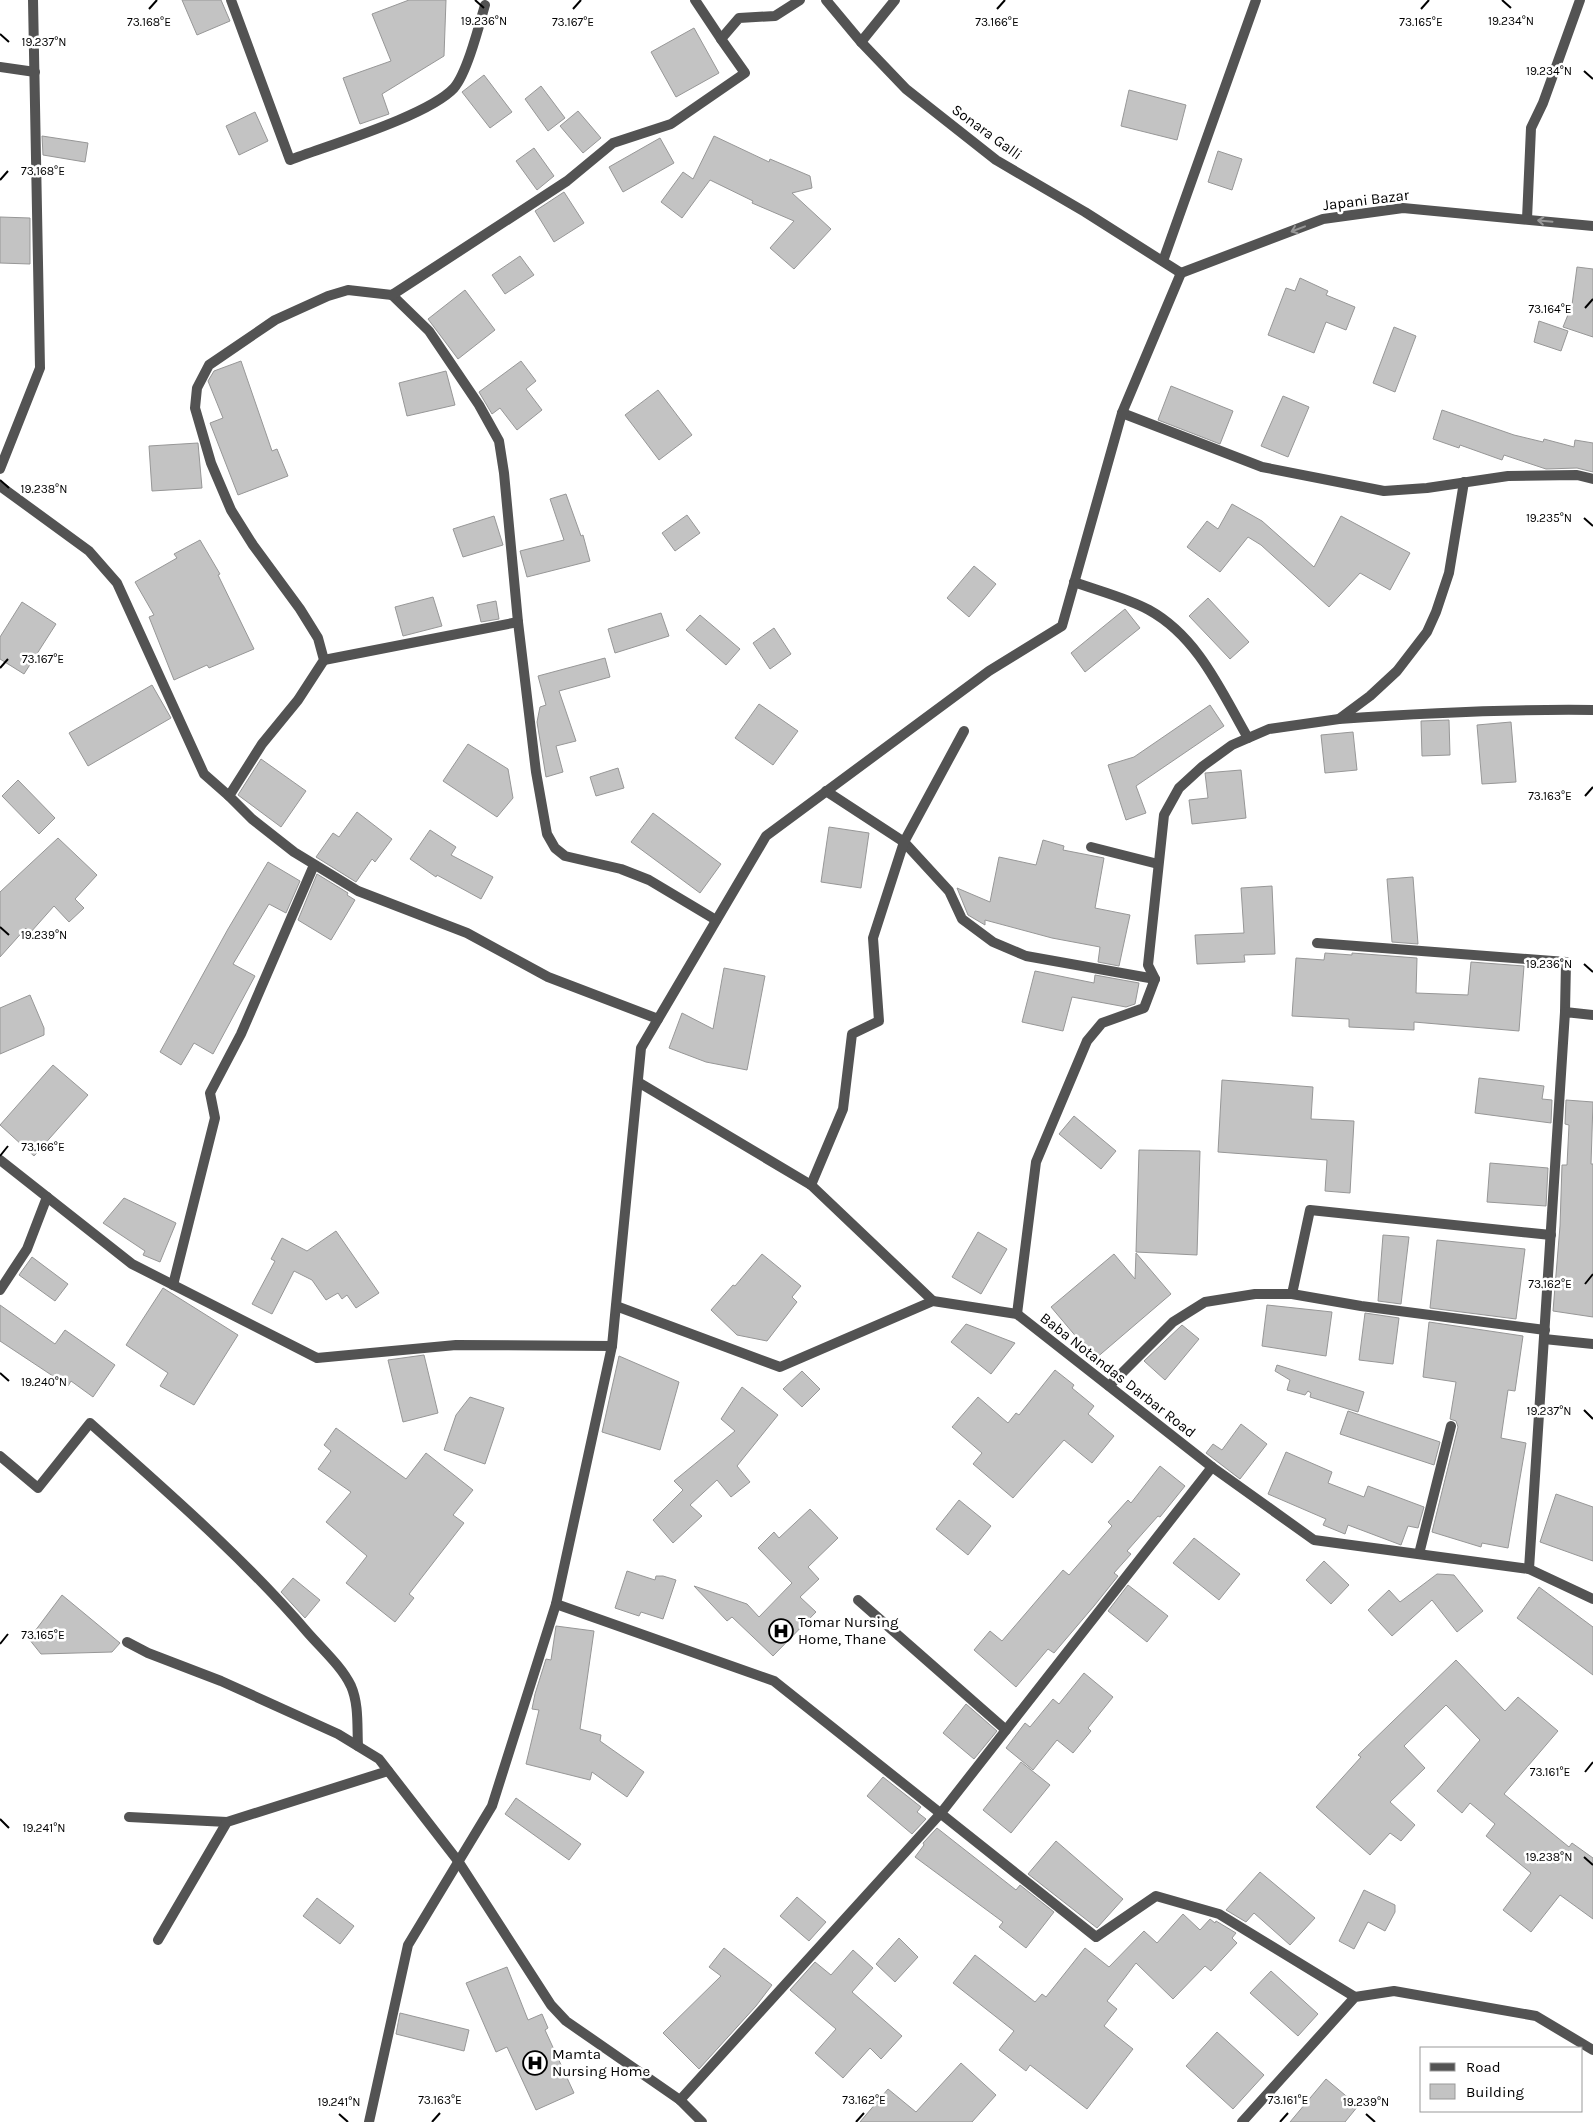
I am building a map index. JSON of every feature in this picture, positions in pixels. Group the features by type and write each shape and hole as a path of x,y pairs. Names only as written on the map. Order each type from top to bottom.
{"street":[{"path":"0,469 40,368 33,0"},
{"path":"231,0 290,160 433,104 455,87 468,58 485,5"},
{"path":"392,295 567,181 613,143 671,124 745,73 695,0"},
{"path":"721,39 739,18 775,16 800,0"},
{"name":"Sonara Galli","path":"826,0 861,42 906,89 996,160 1085,212 1181,273"},
{"path":"861,42 894,0"},
{"path":"1162,261 1256,0"},
{"path":"1527,219 1531,128 1543,102 1580,0"},
{"path":"0,67 35,72"},
{"name":"Japani Bazar","path":"1181,273 1323,219 1403,208 1593,226"},
{"path":"369,2122 408,1945 492,1806 556,1604 612,1346 641,1048 766,836 989,671 1062,626 1122,413 1181,273"},
{"path":"324,660 318,638 231,510 211,463 199,428 195,408 197,388 209,365 275,320 328,296 348,290 392,295 429,331 479,405 499,441 536,772 547,834 555,848 564,856 621,869 648,880 716,920"},
{"path":"1122,413 1262,467 1384,491 1427,488 1508,476 1578,475 1593,479"},
{"path":"1339,719 1370,696 1397,671 1427,632 1449,572 1464,482"},
{"path":"0,486 89,551 118,583 204,774 252,819 294,852 358,891 467,933 548,977 658,1019"},
{"path":"1074,582 1148,610 1175,627 1195,648 1248,738"},
{"path":"229,796 262,744 298,700 324,660 518,622"},
{"path":"1017,1314 1036,1162 1087,1040 1102,1023 1144,1008 1155,978 1148,965 1164,815 1179,788 1203,766 1232,745 1269,728 1339,719 1434,712 1593,710"},
{"path":"811,1185 843,1109 852,1034 879,1021 873,938 904,842 964,731"},
{"path":"826,791 904,842 949,891 962,918 993,942 1026,956 1155,978"},
{"path":"1091,847 1158,864"},
{"path":"173,1285 215,1118 210,1093 241,1034 314,865"},
{"path":"1317,942 1566,962 1565,1012 1529,1569"},
{"path":"1565,1012 1593,1015"},
{"path":"616,1306 780,1367 933,1301 811,1185 638,1082"},
{"path":"0,1160 132,1264 317,1358 456,1345 612,1346"},
{"path":"0,1290 27,1249 47,1197"},
{"path":"1292,1294 1310,1210 1551,1235"},
{"path":"1109,1386 1173,1322 1205,1302 1254,1294 1292,1294 1593,1344"},
{"name":"Baba Notandas Darbar Road","path":"933,1301 1017,1314 1212,1468 1314,1540 1529,1569 1593,1599"},
{"path":"0,1456 38,1488 90,1423 150,1476 266,1586 339,1669 351,1686 356,1700 358,1746"},
{"path":"1419,1554 1451,1426"},
{"path":"680,2100 941,1813 1212,1468"},
{"path":"858,1600 1006,1730"},
{"path":"556,1604 774,1681 1096,1937 1156,1896 1219,1914 1354,1997"},
{"path":"127,1642 155,1656 221,1681 338,1734 379,1759 458,1861 551,2005 566,2021 680,2100 702,2122"},
{"path":"129,1817 227,1822 388,1771"},
{"path":"158,1940 227,1822"},
{"path":"1242,2122 1354,1997 1394,1991 1536,2016 1593,2050"}],"building":[{"path":"182,0 221,0 230,21 197,35"},
{"path":"409,0 446,0 444,56 382,94 389,114 360,124 343,78 391,61 372,14"},
{"path":"694,28 719,73 676,97 651,52"},
{"path":"484,75 512,112 490,128 462,92"},
{"path":"541,86 565,118 548,131 525,99"},
{"path":"1129,90 1186,105 1177,140 1121,126"},
{"path":"578,111 601,138 583,153 560,126"},
{"path":"255,112 268,141 239,155 226,126"},
{"path":"42,136 88,143 85,162 43,155"},
{"path":"714,136 769,162 770,159 810,176 812,188 792,193 831,229 794,269 770,248 794,221 752,203 753,201 710,180 682,218 661,202 683,172 693,179"},
{"path":"660,138 674,163 623,192 609,167"},
{"path":"534,148 554,176 537,190 516,161"},
{"path":"1218,151 1242,159 1232,190 1208,182"},
{"path":"564,192 584,223 554,242 535,211"},
{"path":"0,217 30,218 30,264 0,263"},
{"path":"520,256 534,275 505,294 492,275"},
{"path":"1577,267 1593,269 1593,337 1563,327 1572,305"},
{"path":"1300,278 1328,291 1326,295 1355,307 1346,330 1326,322 1314,353 1268,335 1286,288 1295,291"},
{"path":"465,290 495,330 458,359 428,319"},
{"path":"1539,321 1568,331 1561,351 1534,342"},
{"path":"1394,327 1416,336 1395,392 1373,383"},
{"path":"241,361 272,451 277,449 288,476 238,495 210,423 223,418 208,381 214,371"},
{"path":"521,361 536,381 526,389 542,410 517,430 500,408 492,414 479,392"},
{"path":"446,371 455,405 407,416 399,383"},
{"path":"1171,386 1233,411 1220,444 1158,420"},
{"path":"658,390 692,435 659,460 625,415"},
{"path":"1283,396 1309,407 1288,457 1261,446"},
{"path":"1442,410 1514,435 1543,442 1544,439 1574,447 1575,440 1593,443 1593,472 1577,468 1546,469 1504,455 1502,460 1460,445 1459,448 1433,439"},
{"path":"198,443 202,488 152,491 149,446"},
{"path":"566,494 581,536 583,535 590,561 527,577 520,551 564,540 550,499"},
{"path":"1232,504 1262,521 1314,567 1341,516 1410,553 1390,590 1360,573 1329,607 1261,545 1248,537 1220,572 1187,547 1207,521 1218,529"},
{"path":"687,515 700,533 675,551 662,533"},
{"path":"494,516 503,545 463,557 453,529"},
{"path":"200,540 220,574 218,575 254,649 209,668 207,665 174,680 149,617 154,615 135,582 177,558 174,554"},
{"path":"974,566 996,584 969,617 947,598"},
{"path":"433,597 442,626 403,636 395,607"},
{"path":"1208,598 1249,642 1230,659 1189,616"},
{"path":"496,601 499,619 481,622 477,605"},
{"path":"22,602 56,624 24,674 0,659 0,637"},
{"path":"1125,609 1140,628 1085,672 1071,653"},
{"path":"661,613 669,636 615,653 608,629"},
{"path":"700,615 740,649 726,665 686,630"},
{"path":"774,628 791,654 770,669 753,643"},
{"path":"605,658 610,677 559,691 576,741 556,746 563,772 546,777 537,722 540,707 546,705 538,676"},
{"path":"152,685 171,718 88,766 69,733"},
{"path":"759,704 798,731 773,765 735,738"},
{"path":"1210,705 1224,726 1136,786 1146,813 1126,820 1108,765 1134,757"},
{"path":"1449,720 1450,755 1422,756 1421,721"},
{"path":"1511,722 1516,782 1482,784 1477,725"},
{"path":"1353,732 1357,770 1325,773 1321,735"},
{"path":"468,744 508,769 513,798 497,817 443,781"},
{"path":"261,759 306,791 281,827 238,795"},
{"path":"618,768 624,788 596,796 590,777"},
{"path":"1241,770 1246,818 1192,824 1189,800 1208,798 1205,773"},
{"path":"18,780 55,818 39,834 2,796"},
{"path":"357,812 392,839 375,862 372,859 356,882 316,857 333,833 339,837"},
{"path":"653,813 721,864 700,893 631,842"},
{"path":"829,827 869,833 861,888 821,882"},
{"path":"430,830 456,847 451,855 493,877 481,899 437,875 436,877 410,859"},
{"path":"58,838 97,875 75,899 84,908 69,922 54,906 30,933 26,928 0,957 0,892"},
{"path":"1043,840 1064,846 1063,850 1104,858 1095,908 1130,915 1119,966 1098,962 1100,947 1052,938 985,920 985,925 968,915 957,888 990,902 999,857 1036,865"},
{"path":"268,862 300,881 286,913 269,904 233,964 255,976 213,1054 194,1043 181,1065 160,1052 228,929"},
{"path":"317,874 348,893 347,895 355,900 331,940 298,920"},
{"path":"1413,877 1418,944 1392,942 1387,879"},
{"path":"1272,886 1275,954 1244,955 1245,962 1197,964 1195,935 1244,933 1241,888"},
{"path":"1325,953 1417,958 1416,993 1468,995 1471,962 1524,966 1519,1031 1414,1022 1414,1030 1349,1027 1349,1019 1292,1016 1296,958 1324,960"},
{"path":"724,968 765,976 747,1070 706,1062 669,1048 682,1013 713,1029"},
{"path":"1035,971 1094,983 1095,975 1139,983 1135,1004 1126,1007 1072,997 1063,1031 1022,1022"},
{"path":"30,995 44,1028 44,1035 0,1054 0,1008"},
{"path":"53,1065 88,1095 34,1156 0,1125"},
{"path":"1479,1078 1544,1086 1542,1099 1552,1100 1551,1123 1475,1113"},
{"path":"1222,1080 1313,1087 1311,1119 1354,1121 1350,1193 1325,1191 1327,1160 1218,1152"},
{"path":"1566,1100 1593,1102 1591,1164 1593,1164 1593,1317 1553,1311 1560,1226 1562,1165 1567,1165 1569,1125 1565,1124"},
{"path":"1074,1116 1116,1151 1101,1169 1059,1134"},
{"path":"1139,1150 1200,1151 1197,1255 1136,1252"},
{"path":"1490,1163 1548,1168 1546,1206 1487,1202"},
{"path":"124,1198 176,1223 160,1262 143,1255 145,1251 103,1223"},
{"path":"336,1231 379,1293 356,1308 347,1295 342,1299 338,1293 326,1300 312,1280 294,1271 272,1314 252,1304 275,1261 271,1259 282,1238 307,1251"},
{"path":"978,1232 1007,1249 981,1294 952,1277"},
{"path":"1383,1235 1409,1237 1401,1304 1378,1301"},
{"path":"1437,1240 1525,1249 1516,1319 1430,1308"},
{"path":"1136,1253 1171,1294 1095,1359 1051,1307 1114,1254 1135,1279"},
{"path":"762,1254 801,1286 792,1297 797,1302 767,1341 737,1335 711,1310 733,1285 735,1286"},
{"path":"32,1257 68,1284 55,1301 19,1275"},
{"path":"163,1288 238,1335 194,1405 160,1386 168,1373 126,1345"},
{"path":"0,1305 55,1344 65,1330 115,1365 93,1397 71,1381 68,1386 0,1341"},
{"path":"1267,1305 1332,1312 1326,1356 1262,1346"},
{"path":"1365,1313 1399,1318 1393,1364 1359,1360"},
{"path":"1429,1322 1523,1336 1515,1391 1508,1390 1501,1438 1526,1443 1508,1548 1482,1543 1481,1547 1432,1532 1458,1427 1456,1421 1450,1419 1456,1382 1423,1377"},
{"path":"966,1324 1015,1343 991,1374 951,1342"},
{"path":"1182,1325 1199,1339 1165,1380 1144,1361"},
{"path":"424,1355 438,1413 403,1422 388,1360"},
{"path":"619,1356 679,1382 660,1450 602,1432"},
{"path":"1277,1365 1364,1392 1358,1412 1310,1397 1311,1393 1308,1391 1305,1395 1287,1390 1290,1380 1275,1371"},
{"path":"1055,1370 1074,1385 1072,1388 1094,1406 1088,1414 1114,1436 1092,1463 1064,1440 1013,1498 973,1464 982,1453 952,1427 978,1397 1008,1423 1016,1413 1019,1415"},
{"path":"802,1371 820,1389 802,1407 783,1389"},
{"path":"742,1387 778,1415 737,1466 750,1482 731,1497 717,1480 690,1505 702,1516 673,1543 653,1520 683,1490 674,1481 735,1431 721,1419"},
{"path":"470,1397 504,1408 485,1464 444,1450 456,1415"},
{"path":"1348,1411 1440,1442 1434,1465 1340,1434"},
{"path":"1241,1424 1267,1444 1240,1479 1206,1453 1213,1444 1222,1450"},
{"path":"336,1428 406,1479 426,1453 473,1490 453,1515 464,1523 409,1594 414,1598 395,1622 346,1583 367,1556 326,1522 351,1492 318,1469 331,1451 324,1445"},
{"path":"1286,1452 1332,1472 1328,1483 1364,1497 1368,1486 1424,1507 1418,1528 1408,1526 1401,1545 1348,1525 1345,1534 1323,1525 1326,1519 1268,1494"},
{"path":"1160,1466 1185,1486 1160,1517 1158,1516 1127,1551 1131,1554 1114,1573 1118,1576 1094,1606 1054,1653 1048,1649 1016,1687 974,1650 990,1631 1002,1641 1063,1570 1069,1575 1112,1526 1108,1522 1128,1500 1131,1503"},
{"path":"1556,1494 1593,1507 1593,1561 1540,1542"},
{"path":"959,1500 991,1526 968,1555 936,1529"},
{"path":"810,1509 838,1538 808,1567 819,1579 800,1597 816,1612 773,1656 732,1617 727,1621 694,1586 747,1604 759,1617 792,1583 758,1548 774,1532 779,1538"},
{"path":"1194,1538 1240,1574 1219,1600 1173,1563"},
{"path":"1324,1561 1349,1585 1331,1604 1306,1580"},
{"path":"627,1571 655,1580 656,1576 663,1576 676,1580 663,1619 641,1612 639,1616 615,1608"},
{"path":"1437,1574 1454,1575 1483,1611 1457,1632 1432,1600 1392,1636 1368,1610 1389,1590 1400,1602"},
{"path":"293,1578 320,1600 305,1618 281,1592"},
{"path":"1128,1585 1168,1616 1147,1642 1108,1611"},
{"path":"1539,1587 1593,1627 1593,1675 1517,1618"},
{"path":"62,1595 120,1643 112,1652 41,1654 29,1639"},
{"path":"556,1626 594,1631 580,1729 601,1735 600,1741 644,1772 627,1797 592,1772 590,1780 526,1764 539,1710 532,1709 535,1694 546,1659 551,1660"},
{"path":"1456,1660 1505,1711 1518,1697 1558,1731 1504,1794 1569,1847 1572,1843 1593,1858 1593,1919 1560,1895 1531,1932 1503,1910 1531,1873 1486,1836 1495,1824 1470,1803 1462,1813 1437,1791 1480,1740 1446,1705 1404,1746 1425,1768 1390,1802 1415,1825 1401,1841 1390,1833 1370,1855 1316,1807 1361,1757 1358,1755"},
{"path":"1084,1673 1113,1697 1088,1728 1091,1731 1073,1753 1057,1740 1033,1770 1006,1748 1025,1723 1030,1727 1053,1699 1059,1704"},
{"path":"966,1704 997,1731 974,1759 943,1733"},
{"path":"1021,1762 1050,1785 1011,1833 983,1810"},
{"path":"883,1777 921,1807 917,1812 926,1819 912,1834 867,1796"},
{"path":"516,1798 581,1844 569,1860 505,1814"},
{"path":"937,1828 1016,1890 1020,1885 1054,1912 1026,1948 999,1927 1003,1922 915,1857 924,1845 923,1843"},
{"path":"1056,1841 1123,1899 1097,1928 1028,1874"},
{"path":"1260,1872 1315,1918 1290,1945 1254,1913 1246,1922 1226,1910"},
{"path":"1364,1890 1395,1905 1395,1912 1385,1931 1368,1922 1354,1949 1339,1941"},
{"path":"797,1897 826,1922 809,1941 780,1916"},
{"path":"317,1898 354,1926 340,1944 303,1916"},
{"path":"1183,1914 1200,1930 1210,1919 1215,1923 1216,1921 1236,1933 1232,1938 1237,1943 1211,1971 1205,1966 1173,1999 1136,1963 1107,2001 1117,2009 1104,2026 1133,2049 1087,2109 1030,2065 1026,2071 999,2050 1014,2031 953,1983 975,1955 1035,2002 1042,1994 1046,1997 1085,1948 1109,1967 1144,1931 1157,1943"},
{"path":"899,1938 918,1957 895,1982 876,1964"},
{"path":"724,1948 772,1985 756,2006 699,2069 663,2033 721,1976 709,1967"},
{"path":"853,1950 873,1968 852,1992 902,2036 881,2059 870,2048 843,2078 815,2053 836,2029 790,1990 815,1962 831,1975"},
{"path":"507,1967 528,2020 542,2014 548,2028 545,2030 574,2093 536,2110 507,2047 496,2052 466,1983"},
{"path":"1271,1971 1318,2014 1298,2036 1250,1993"},
{"path":"400,2013 469,2030 464,2051 396,2034"},
{"path":"1217,2032 1264,2075 1233,2109 1186,2066"},
{"path":"961,2063 996,2095 972,2122 860,2122 888,2089 916,2112"},
{"path":"1326,2079 1358,2106 1345,2122 1290,2122"}],"place":[{"name":"Tomar Nursing Home, Thane","path":"781,1631"},
{"name":"Mamta Nursing Home","path":"535,2063"}]}
